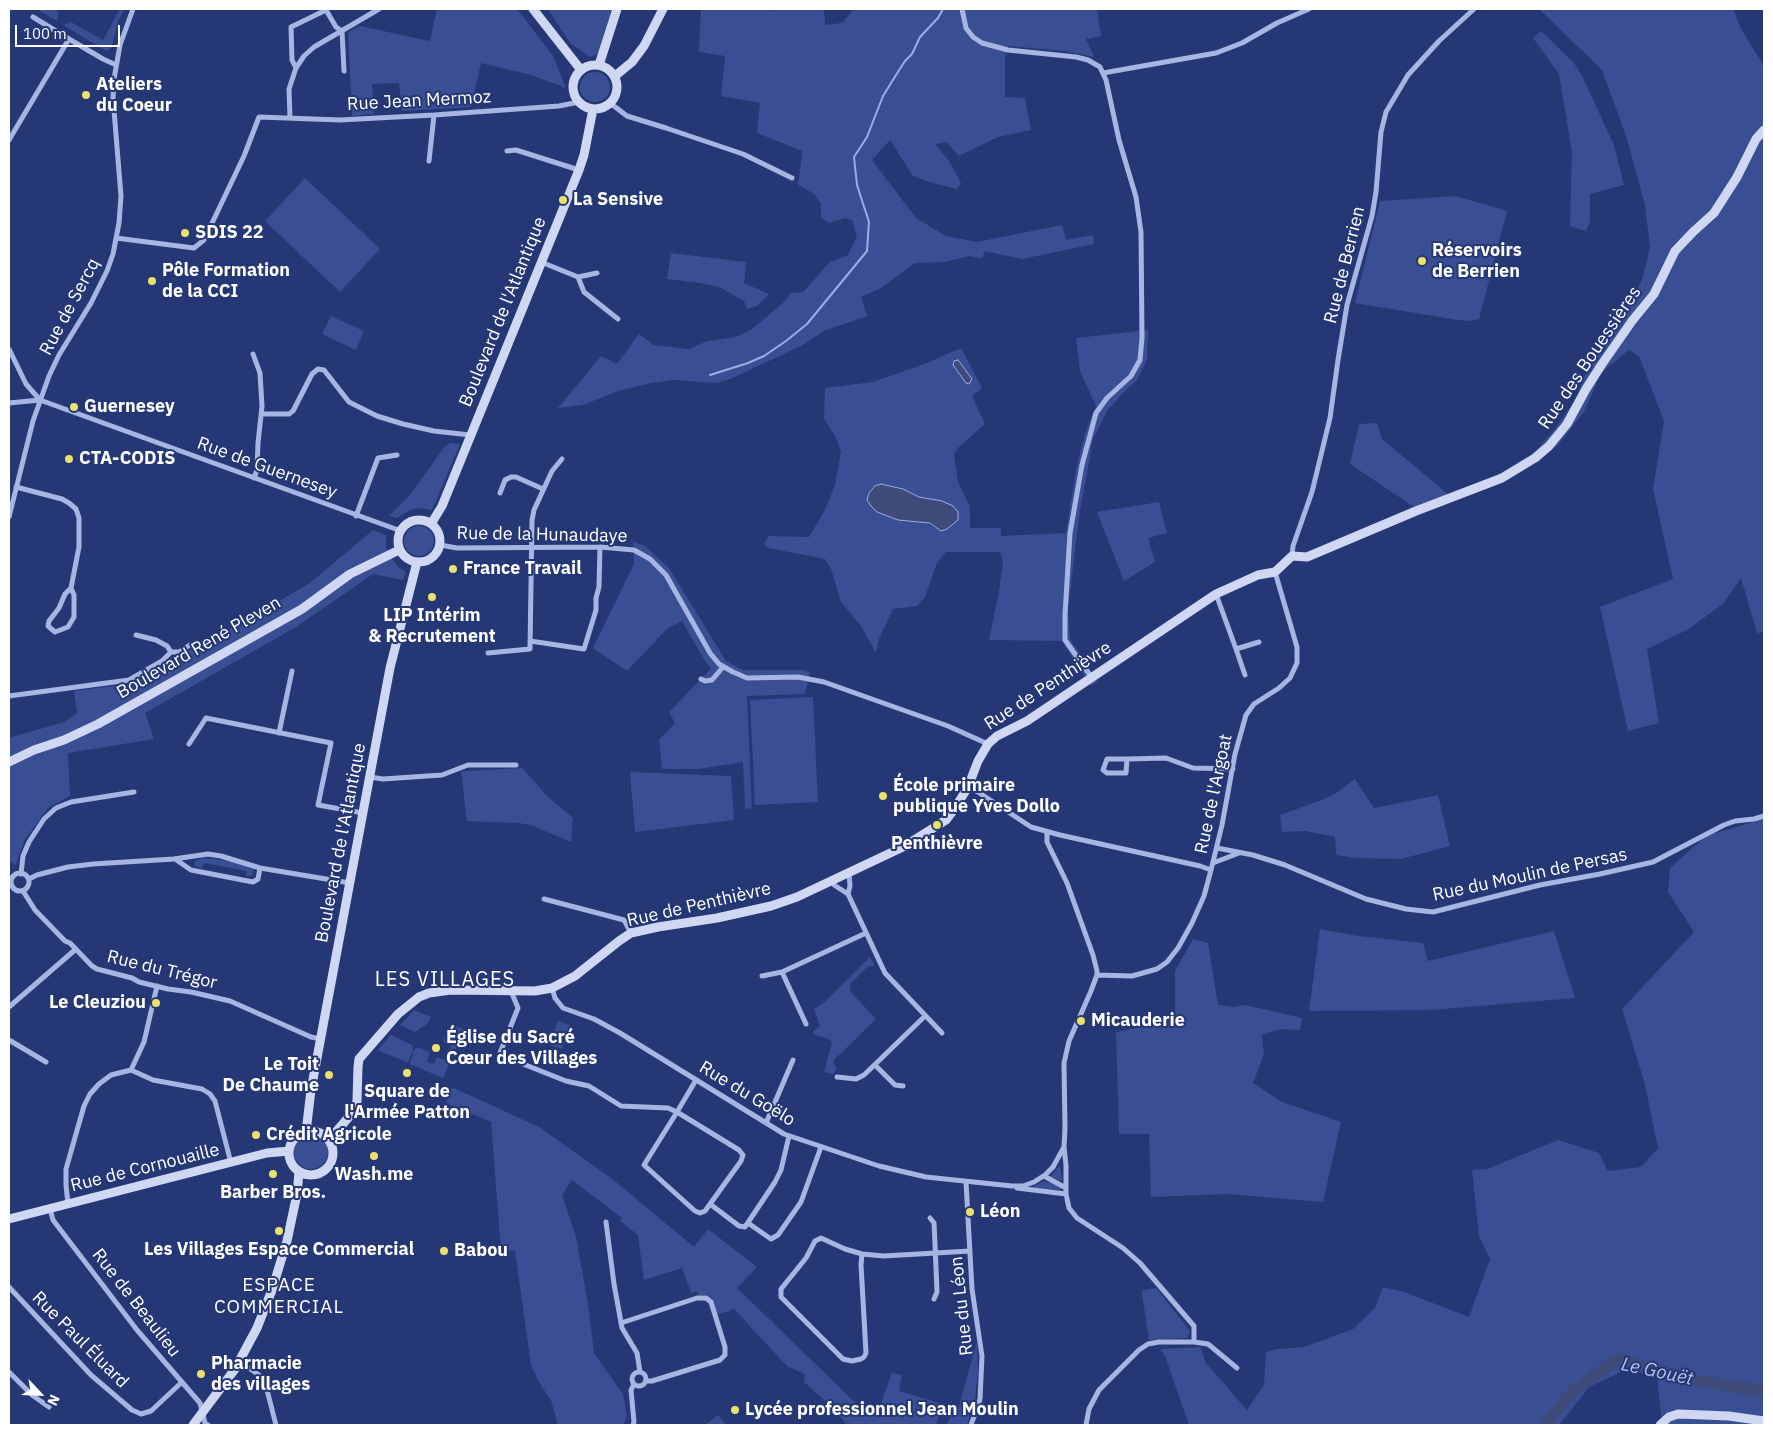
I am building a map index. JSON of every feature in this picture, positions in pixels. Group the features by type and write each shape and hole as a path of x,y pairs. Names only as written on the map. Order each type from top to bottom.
{"main road":[{"path":"533,9 581,70"},
{"path":"600,65 617,9"},
{"path":"614,76 632,62 644,46 664,9"},
{"path":"593,65 600,65 605,67 614,76 617,90 610,103 599,109 588,108 579,102 575,96 574,82 581,70 593,65"},
{"name":"Boulevard de l'Atlantique","path":"431,524 442,506 579,170 584,155 593,109"},
{"name":"Rue des Bouessières","path":"1292,556 1307,557 1388,522 1502,478 1519,469 1549,446 1567,424 1607,356 1654,294 1675,251 1692,232 1714,213 1737,177 1756,139 1764,130"},
{"path":"418,520 431,524 438,533 440,545 434,556 423,562 406,558 399,550 398,537 400,531 411,522 418,520"},
{"name":"Boulevard René Pleven","path":"9,762 98,724 302,609 350,574 399,550"},
{"path":"1276,572 1292,556"},
{"name":"Boulevard de l'Atlantique","path":"306,1132 310,1095 320,1039 390,668 417,562"},
{"name":"Rue de Penthièvre","path":"329,1140 354,1111 357,1101 359,1059 368,1047 411,1003 429,993 445,990 535,991 552,988 574,976 631,934 658,927 717,918 771,906 797,897 903,847 940,824 956,808 968,787 978,761 988,744 997,736 1027,721 1216,594 1258,575 1276,572"},
{"path":"306,1132 319,1132 329,1140 334,1152 329,1166 322,1172 313,1175 300,1172 292,1164 289,1151 294,1140 306,1132"},
{"name":"Rue de Cornouaille","path":"9,1219 267,1153 289,1151"},
{"path":"193,1425 240,1362 257,1328 272,1290 287,1241 300,1172"},
{"path":"1660,1425 1669,1417 1678,1414 1729,1416 1764,1421"}],"street":[{"name":"Rue de Sercq","path":"9,518 40,400 59,355 101,283 113,254 121,211 121,196 113,98 116,65 124,31 133,9"},
{"path":"290,118 289,89 296,68 304,56 314,47 379,9"},
{"path":"962,9 966,28 973,37 982,43 1008,50 1076,57 1088,60 1100,67 1136,197 1140,221 1142,338 1140,360 1131,376 1107,398 1096,413 1082,464 1070,533 1065,640 1092,678"},
{"path":"1103,73 1216,54 1309,9"},
{"name":"Rue de Berrien","path":"1292,556 1295,539 1312,492 1330,418 1347,305 1372,216 1376,192 1380,132 1386,112 1408,75 1439,41 1474,9"},
{"path":"296,68 292,60 291,27 326,10 336,27 342,31"},
{"path":"33,17 116,65"},
{"path":"342,31 344,71"},
{"path":"9,140 69,39"},
{"name":"Rue Jean Mermoz","path":"116,238 194,248 204,240 233,180 259,117 340,120 434,116 559,106 579,102"},
{"path":"610,103 627,116 742,154 792,178"},
{"path":"429,160 434,116"},
{"path":"507,151 516,150 579,170"},
{"path":"541,262 578,277 597,273"},
{"path":"578,277 584,292 618,319"},
{"path":"9,349 26,384 40,400"},
{"path":"253,354 260,373 262,414 257,470 254,478"},
{"path":"262,414 284,415 293,411 312,374 318,369 324,370 344,398 371,414 434,431 470,435"},
{"path":"9,402 40,400"},
{"name":"Rue de Guernesey","path":"40,400 400,531"},
{"path":"356,516 378,458 397,455"},
{"path":"488,653 530,649 532,520 552,471 562,459"},
{"path":"500,493 505,480 511,477 516,477 544,489"},
{"path":"16,487 62,499 76,509 79,518 79,547 71,588 74,596 74,618 68,627 55,632 48,626 49,621 59,608 65,594 71,588"},
{"name":"Rue de la Hunaudaye","path":"440,545 457,548 600,548 634,550 659,567 666,575 710,653 724,667 747,678 798,677 830,684 948,726 988,744"},
{"path":"530,642 584,649 596,610 596,598 599,587 600,548"},
{"name":"Rue de l'Argoat","path":"1097,976 1132,976 1157,969 1167,962 1178,948 1204,896 1217,848 1232,769 1246,715 1254,704 1279,688 1290,678 1297,663 1296,647 1276,572"},
{"path":"1216,594 1244,675"},
{"path":"136,634 156,640 167,646 171,652"},
{"path":"1236,649 1259,642"},
{"path":"9,696 129,680 162,661 171,652 179,652 190,645"},
{"path":"701,680 705,682 712,680 724,667"},
{"path":"279,733 292,671"},
{"path":"189,744 206,718 331,743 318,805 363,813"},
{"path":"1127,759 1126,774 1107,773 1103,770 1107,759 1166,758 1193,768 1232,769"},
{"path":"370,777 383,779 442,775 468,765 516,765"},
{"path":"968,787 1031,827 1211,870"},
{"path":"21,874 23,856 29,842 44,819 56,808 76,801 134,792"},
{"name":"Rue du Moulin de Persas","path":"1217,848 1253,855 1285,865 1366,899 1406,909 1432,912 1540,885 1653,862 1724,824 1735,820 1754,819 1764,816"},
{"path":"1047,832 1047,842 1060,868 1082,923 1093,956 1097,976 1069,1041 1064,1063 1064,1147 1066,1194 1069,1208 1077,1218 1128,1251 1167,1293 1194,1326 1194,1342"},
{"path":"1213,863 1239,853"},
{"path":"29,880 21,874 11,878 15,889 24,891 28,887 29,880 37,875 68,867 174,859 208,854 260,868 350,883"},
{"path":"174,859 191,870 253,882 258,879 260,868"},
{"path":"848,894 850,886 849,873"},
{"path":"832,881 834,886 848,894 885,973 942,1033"},
{"name":"Rue du Trégor","path":"24,891 34,910 97,969 157,986 230,1001 310,1037 320,1039"},
{"path":"544,899 624,920 631,934"},
{"path":"762,976 782,972 866,933"},
{"path":"9,1008 76,950"},
{"path":"782,972 806,1024"},
{"path":"131,1070 144,1042 157,986"},
{"name":"Rue du Goëlo","path":"552,988 558,1004 563,1008 594,1019 789,1136 903,1173 1066,1194"},
{"path":"511,991 518,1008 500,1053 503,1056 566,1081 589,1086 620,1106 668,1108 677,1112 739,1150 743,1155 741,1161 705,1211 700,1213 695,1212 644,1165 677,1112 696,1080"},
{"path":"837,1076 856,1079 864,1075 925,1016"},
{"path":"9,1040 46,1062"},
{"path":"766,1123 793,1060"},
{"path":"874,1065 895,1085 903,1086"},
{"path":"68,1204 66,1169 84,1106 90,1094 99,1084 112,1075 131,1070 153,1080 202,1089 210,1094 215,1101 231,1162"},
{"path":"710,1204 740,1226 745,1227 781,1170 789,1136"},
{"path":"748,1223 771,1239 778,1235 801,1202 821,1147"},
{"name":"Rue du Goëlo","path":"1012,1186 1023,1186 1044,1176 1053,1167 1064,1147"},
{"path":"1044,1176 1066,1188"},
{"name":"Rue du Léon","path":"966,1182 972,1289 982,1356 980,1399 971,1425"},
{"name":"Rue de Beaulieu","path":"50,1209 53,1220 137,1330 200,1403 205,1423 208,1425"},
{"path":"930,1218 934,1223 937,1292 934,1299"},
{"path":"606,1222 622,1328 637,1353 640,1372 644,1374 646,1380"},
{"path":"862,1254 866,1353 861,1359 852,1361 842,1360 781,1297 781,1289 806,1258 815,1241 821,1238 845,1249 862,1254 884,1256 970,1251"},
{"name":"Rue Paul Éluard","path":"9,1288 91,1375 132,1410 141,1414 151,1411 182,1382"},
{"path":"621,1323 697,1298 706,1298 711,1302 725,1347 724,1355 720,1360 652,1381 646,1380"},
{"path":"1086,1425 1089,1409 1098,1390 1139,1350 1148,1344 1159,1342 1194,1342 1208,1344 1237,1368"},
{"path":"240,1362 259,1375 266,1386 276,1425"},
{"path":"9,1372 32,1395 49,1407"},
{"path":"633,1425 631,1390 634,1384 632,1380 636,1372 640,1372"},
{"path":"634,1384 641,1385 646,1380"}],"shaded area":[{"path":"37,9 55,9 58,12 57,21"},
{"path":"120,9 124,9 118,22 111,48 106,51 63,25 71,22 103,40"},
{"path":"437,9 517,9 553,56 566,88 531,75 481,63 471,107 402,111 399,83 372,84 374,114 352,116 348,32 360,26 430,41"},
{"path":"548,9 612,9 598,54 590,57 570,43"},
{"path":"701,9 767,9 775,11 776,9 824,9 825,25 842,23 854,9 1097,9 1101,36 1086,39 1094,57 1065,51 1008,46 1005,57 1005,97 1025,98 1031,130 998,137 959,156 946,142 935,144 950,162 961,183 957,189 913,176 890,140 872,160 916,218 946,236 977,242 1062,225 1066,240 1093,235 1094,244 1022,259 985,251 982,258 969,256 945,262 915,263 881,288 861,297 867,316 824,331 801,346 730,379 716,383 674,380 651,383 618,391 583,405 558,408 601,356 617,364 639,334 654,345 689,349 707,341 736,337 751,330 784,302 791,293 803,292 830,262 848,255 857,236 852,220 845,218 829,223 821,217 821,204 814,194 797,184 802,151 757,133 760,103 721,96 725,56 699,52"},
{"path":"1539,9 1733,9 1741,29 1764,66 1764,632 1757,633 1741,578 1723,604 1687,630 1647,649 1659,723 1628,731 1600,607 1673,579 1653,489 1664,421 1639,356 1629,350 1601,373 1584,412 1557,446 1517,474 1502,481 1497,475 1535,452 1554,430 1576,399 1594,352 1623,318 1642,280 1650,248 1645,205 1627,139 1602,70"},
{"path":"1541,31 1574,63 1583,78 1614,145 1624,185 1590,194 1590,221 1586,231 1570,226 1572,152 1559,74 1533,38"},
{"path":"595,72 606,76 610,87 606,98 595,102 584,98 580,87 584,76"},
{"path":"305,178 380,249 340,292 265,221"},
{"path":"1456,196 1507,211 1479,319 1458,320 1355,303 1380,201"},
{"path":"671,253 746,262 744,283 769,294 757,306 747,309 744,301 719,287 667,279"},
{"path":"331,316 364,331 356,350 322,334"},
{"path":"1148,330 1147,359 1137,380 1107,411 1093,439 1079,517 1068,609 1070,639 1098,681 1091,686 1062,641 989,640 1003,562 1000,552 946,552 937,563 925,597 917,606 893,609 879,639 876,653 861,626 841,602 831,569 825,559 768,548 764,544 769,536 809,537 825,510 835,485 841,451 835,436 824,419 825,388 873,382 927,363 961,348 982,388 972,396 985,424 958,448 954,454 958,482 970,506 970,528 1001,528 1001,536 1066,533 1077,464 1085,434 1096,406 1080,371 1076,338","holes":["881,484 903,489 920,497 942,501 934,527 875,486"]},
{"path":"958,360 972,379 969,384 966,383 953,365 954,361"},
{"path":"1377,423 1382,439 1455,500 1423,513 1350,464 1359,424"},
{"path":"451,443 460,444 432,510 419,508 412,509 397,518 389,516 410,495 445,446"},
{"path":"881,484 903,489 919,497 942,501 953,506 958,512 958,520 947,529 941,531 930,523 898,520 877,512 867,500 869,493 875,486"},
{"path":"1159,502 1167,533 1148,538 1155,562 1124,581 1097,512"},
{"path":"419,526 430,530 434,541 430,552 419,556 408,552 404,541 408,530"},
{"path":"373,530 386,535 386,547 392,559 398,567 406,572 403,580 373,574 296,627 145,713 154,739 68,753 70,796 48,808 24,841 16,865 9,862 9,738 64,722 77,713 74,691 128,684 245,621 310,583"},
{"path":"633,542 645,546 669,568 726,661 743,670 802,670 810,672 805,694 747,696 752,808 745,809 743,762 699,769 662,769 659,740 675,723 669,712 711,669 682,621 667,629 627,671 593,648 634,564"},
{"path":"813,697 818,802 755,805 750,700"},
{"path":"522,768 546,795 573,818 571,842 531,825 467,821 461,772"},
{"path":"630,772 731,776 734,820 635,832"},
{"path":"1355,779 1374,808 1438,795 1450,846 1401,859 1356,858 1336,855 1335,837 1305,831 1282,832 1280,815 1335,794"},
{"path":"1764,819 1764,1425 1662,1425 1657,1375 1623,1371 1589,1387 1559,1425 1189,1425 1165,1356 1160,1349 1200,1347 1206,1363 1247,1410 1264,1385 1266,1352 1277,1349 1304,1347 1353,1329 1375,1308 1383,1287 1404,1292 1469,1317 1490,1259 1479,1236 1472,1170 1487,1169 1558,1140 1599,1153 1608,1171 1641,1167 1658,1148 1645,1085 1622,1009 1694,932 1668,892 1670,868 1706,836"},
{"path":"203,858 229,861 252,868 254,871 252,876 246,876 247,871 204,863 202,868 194,866 195,861"},
{"path":"1320,929 1358,936 1423,943 1428,961 1554,931 1575,998 1431,1010 1309,1011"},
{"path":"1193,939 1208,943 1218,1005 1234,1007 1245,1005 1302,1018 1300,1030 1280,1029 1262,1035 1264,1054 1253,1083 1282,1102 1341,1122 1323,1202 1228,1194 1151,1197 1149,1134 1119,1134 1116,1032 1175,1021 1175,971"},
{"path":"870,957 874,965 866,968 850,984 850,991 876,1019 835,1059 833,1062 837,1069 833,1074 824,1072 832,1042 829,1039 815,1035 813,1031 820,1026 814,1009 826,1001"},
{"path":"414,1010 431,1017 427,1024 415,1032 400,1025"},
{"path":"558,1021 570,1025 562,1049 550,1045"},
{"path":"453,1025 464,1029 443,1078 410,1064 414,1050 418,1047 430,1052 427,1062 434,1064 437,1057 445,1060 451,1045 443,1042 446,1034 449,1035"},
{"path":"391,1035 412,1045 413,1050 408,1063 378,1050"},
{"path":"452,1087 539,1127 611,1178 694,1247 708,1229 757,1267 737,1288 866,1413 876,1416 892,1373 902,1375 899,1391 942,1404 936,1425 847,1425 834,1409 804,1382 805,1374 787,1366 733,1308 730,1311 718,1314 710,1298 706,1295 699,1295 697,1291 691,1293 682,1268 644,1280 638,1235 620,1221 622,1218 572,1180 562,1195 576,1237 588,1304 594,1353 623,1394 627,1416 623,1425 558,1425 551,1400 540,1384 531,1365 515,1251 501,1250 491,1122 446,1103"},
{"path":"311,1135 323,1140 328,1152 323,1164 311,1169 299,1164 294,1152 299,1140"},
{"path":"1060,1165 1062,1181 1050,1177"},
{"path":"1044,1181 1062,1188 1061,1190 1034,1188 1034,1186"},
{"path":"1156,1288 1190,1331 1187,1338 1149,1340 1142,1294 1143,1290"},
{"path":"977,1341 978,1372 975,1401 971,1414 967,1425 947,1425 953,1409 958,1410"},
{"path":"718,1415 726,1425 705,1425"}],"waterway":[{"path":"710,375 764,356 786,341 807,324 867,251 869,222 857,185 854,157 867,137 883,96 905,61 912,54 920,37 938,18 943,9"},
{"name":"Le Gouët","path":"1545,1425 1573,1391 1617,1359 1693,1380 1764,1391"}],"place":[{"name":"Ateliers du Coeur","path":"86,95"},
{"name":"La Sensive","path":"563,200"},
{"name":"SDIS 22","path":"185,233"},
{"name":"Réservoirs de Berrien","path":"1422,261"},
{"name":"Pôle Formation de la CCI","path":"152,281"},
{"name":"Guernesey","path":"74,407"},
{"name":"CTA-CODIS","path":"69,459"},
{"name":"France Travail","path":"453,569"},
{"name":"LIP Intérim & Recrutement","path":"432,597"},
{"name":"École primaire publique Yves Dollo","path":"883,796"},
{"name":"Penthièvre","path":"937,825"},
{"name":"Le Cleuziou","path":"156,1003"},
{"name":"Micauderie","path":"1081,1021"},
{"name":"Église du Sacré Cœur des Villages","path":"436,1048"},
{"name":"Square de l'Armée Patton","path":"407,1073"},
{"name":"Le Toit De Chaume","path":"329,1075"},
{"name":"Crédit Agricole","path":"256,1135"},
{"name":"Wash.me","path":"374,1156"},
{"name":"Barber Bros.","path":"273,1174"},
{"name":"Léon","path":"970,1212"},
{"name":"Les Villages Espace Commercial","path":"279,1231"},
{"name":"Babou","path":"444,1251"},
{"name":"Pharmacie des villages","path":"201,1374"},
{"name":"Lycée professionnel Jean Moulin","path":"735,1410"}],"district":[{"name":"LES VILLAGES","path":"445,980"},
{"name":"ESPACE COMMERCIAL","path":"279,1297"}]}
